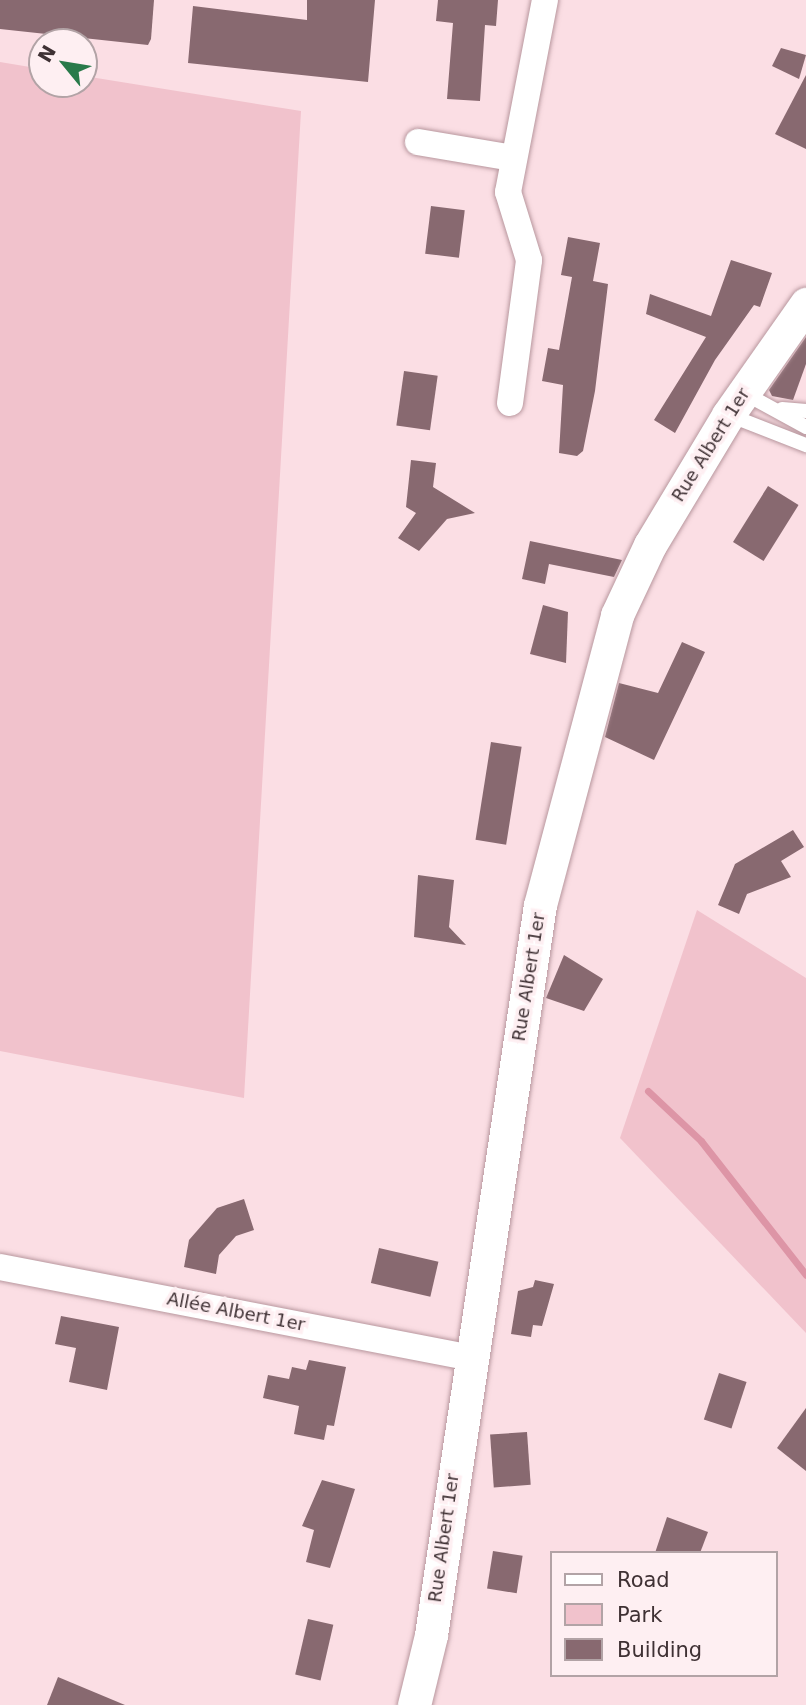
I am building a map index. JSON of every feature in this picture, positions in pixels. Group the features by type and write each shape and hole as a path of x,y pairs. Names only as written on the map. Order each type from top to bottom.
{"street":[{"path":"510,403 530,260 508,192 545,0"},
{"path":"418,142 513,158"},
{"name":"Rue Albert 1er","path":"414,1705 472,1358 540,905 617,615 650,545 735,404 806,304"},
{"name":"Allée Albert 1er","path":"0,1267 472,1358"}],"lane":[{"path":"735,404 806,411"},
{"path":"735,404 806,446"},
{"path":"782,409 806,426"}],"green space":[{"path":"0,62 28,67 28,98 98,98 98,78 301,111 244,1098 0,1051"},
{"path":"697,910 806,978 806,1333 620,1138"}],"building":[{"path":"0,0 154,0 151,39 148,45 98,40 98,28 28,28 28,32 0,29"},
{"path":"307,0 375,0 368,82 188,63 193,6 307,20"},
{"path":"438,0 498,0 496,26 485,25 480,101 447,99 453,23 436,21"},
{"path":"781,48 806,55 799,79 772,66"},
{"path":"806,75 806,149 775,134"},
{"path":"431,206 465,210 459,258 425,254"},
{"path":"568,237 600,243 593,281 608,284 595,391 583,451 577,456 559,453 563,385 542,381 548,348 559,350 572,277 561,275"},
{"path":"731,260 772,273 760,307 754,305 715,360 675,433 654,420 706,337 646,314 650,294 711,316"},
{"path":"806,337 806,364 793,400 772,396 769,390"},
{"path":"404,371 438,376 430,430 396,425"},
{"path":"411,460 436,463 433,487 475,513 447,519 419,551 398,538 416,513 406,507"},
{"path":"768,486 799,505 764,561 733,542"},
{"path":"530,541 622,560 614,577 549,564 545,584 522,579"},
{"path":"543,605 568,612 566,663 530,654"},
{"path":"682,642 705,652 654,760 605,737 619,683 658,693"},
{"path":"491,742 522,747 506,845 476,840"},
{"path":"793,830 804,847 781,861 791,877 747,894 739,914 718,905 735,864"},
{"path":"418,875 454,880 449,927 466,945 414,937"},
{"path":"564,955 603,979 584,1011 546,998"},
{"path":"244,1199 254,1230 236,1236 219,1255 216,1274 184,1267 189,1240 217,1208"},
{"path":"379,1248 438,1262 430,1297 371,1283"},
{"path":"535,1280 554,1284 542,1326 533,1325 531,1337 511,1334 518,1291 533,1287"},
{"path":"61,1316 119,1327 107,1390 69,1382 76,1348 55,1344"},
{"path":"309,1360 346,1367 334,1426 327,1425 324,1440 294,1434 299,1406 263,1398 268,1375 289,1379 292,1367 306,1370"},
{"path":"719,1373 747,1382 731,1429 704,1420"},
{"path":"806,1408 806,1471 777,1448"},
{"path":"527,1432 531,1485 494,1487 490,1435"},
{"path":"322,1480 355,1489 330,1568 306,1562 314,1530 302,1526"},
{"path":"667,1517 708,1532 701,1551 656,1551"},
{"path":"493,1551 523,1556 517,1593 487,1589"},
{"path":"308,1619 333,1625 321,1680 295,1675"},
{"path":"58,1677 125,1705 47,1705"}],"waterway":[{"path":"648,1091 701,1141 806,1275"}]}
